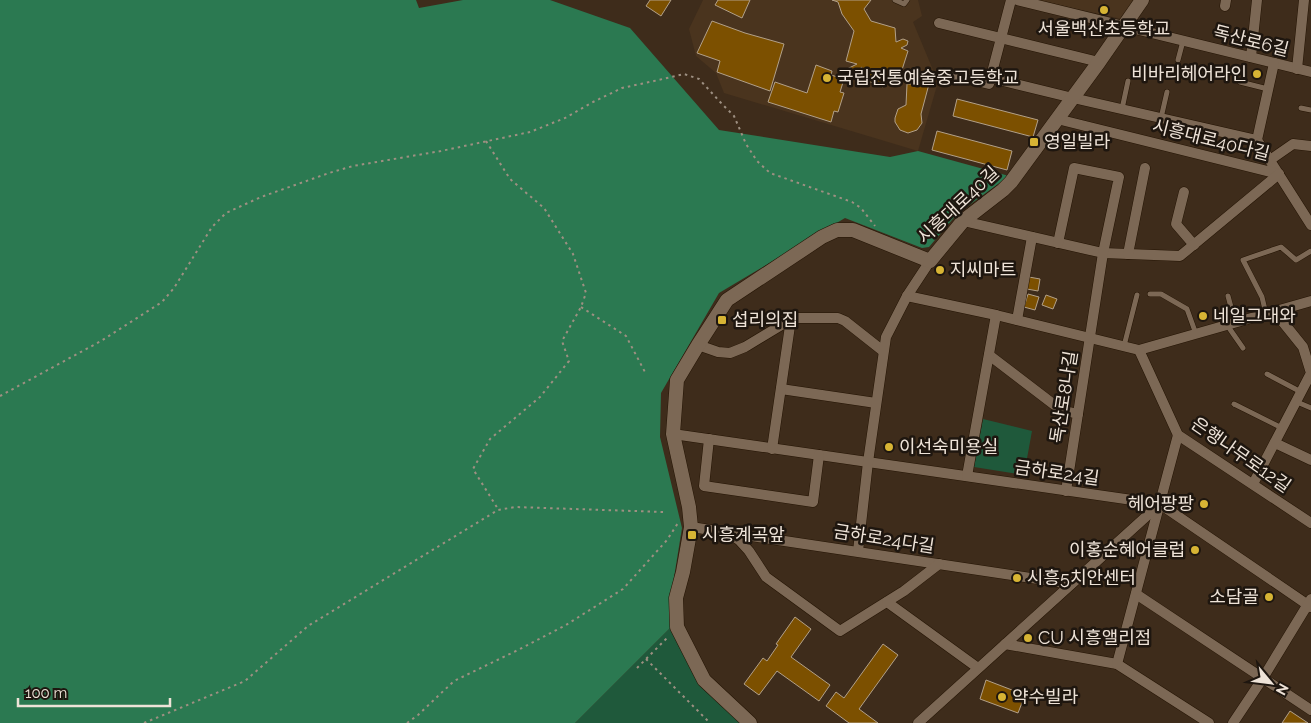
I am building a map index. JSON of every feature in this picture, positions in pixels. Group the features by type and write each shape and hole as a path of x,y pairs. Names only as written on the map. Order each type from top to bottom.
{"street":[{"path":"944,73 989,84 1011,0"},
{"name":"독산로6길","path":"1017,0 1311,72"},
{"name":"시흥대로40길","path":"750,723 704,680 677,627 676,598 683,572 684,525 689,507 673,434 677,380 728,300 837,230 853,230 930,261 963,221 1011,182 1142,0"},
{"path":"1251,58 1257,0"},
{"path":"1298,69 1304,0"},
{"path":"939,23 1099,62"},
{"path":"1274,63 1258,140 1310,220"},
{"path":"991,78 1258,140"},
{"name":"시흥대로40다길","path":"1057,119 1279,174"},
{"path":"1270,160 1293,144 1311,146"},
{"name":"독산로8나길","path":"1058,242 1074,168 1119,177 1103,253 1066,491"},
{"path":"1128,254 1145,168"},
{"name":"시흥대로40다길","path":"963,221 1103,253 1180,256 1279,174"},
{"path":"1184,192 1176,224 1194,245"},
{"path":"1017,320 1032,237"},
{"path":"858,552 868,462 886,337 907,296 930,261"},
{"path":"907,296 1017,320 1139,350 1311,301"},
{"path":"1253,484 1310,379 1303,347 1270,312"},
{"path":"967,476 996,316"},
{"path":"698,345 718,352 730,353 745,347 793,318 838,318 845,321 884,351"},
{"path":"772,449 791,319"},
{"name":"은행나무로12길","path":"1139,350 1178,435 1311,523"},
{"path":"988,355 1061,410 1078,414"},
{"path":"781,389 876,403"},
{"name":"금하로24길","path":"673,434 1160,504 1310,604"},
{"path":"1117,664 1178,435"},
{"path":"709,440 704,486 813,502 819,455"},
{"path":"1275,443 1311,460"},
{"path":"918,723 1160,504"},
{"name":"금하로24다길","path":"684,525 1071,584"},
{"path":"725,532 738,540 749,551 766,577 840,631 904,591 939,564"},
{"path":"1136,594 1311,710"},
{"path":"886,602 978,668"},
{"path":"1232,723 1310,604"},
{"path":"1005,644 1117,664 1209,723"}],"lane":[{"path":"894,0 904,4 907,0"},
{"path":"1178,60 1183,41"},
{"path":"1122,109 1128,81"},
{"path":"1240,82 1268,89"},
{"path":"1161,118 1167,92"},
{"path":"1301,108 1311,110"},
{"path":"1270,312 1243,260 1281,247 1296,260 1311,252"},
{"path":"1150,294 1161,294 1186,309 1196,334"},
{"path":"1124,346 1137,295"},
{"path":"1228,296 1231,324 1243,348"},
{"path":"1267,374 1311,408"},
{"path":"1234,404 1282,428"}],"path":[{"path":"0,396 101,341 162,302 174,288 212,227 226,213 261,197 353,166 388,161 530,132 565,118 622,88 684,74 699,79 734,116 746,144 757,161 770,173 852,202 861,208 874,224 878,239"},
{"path":"486,141 510,179 544,208 573,254 586,293 581,307 562,341 569,361 540,397 490,438 473,469 498,510"},
{"path":"581,307 626,336 646,374"},
{"path":"144,723 245,681 308,626 498,510 515,507 664,512"},
{"path":"407,723 454,681 566,625 623,589 667,540 684,525"},
{"path":"637,668 677,627"},
{"path":"646,659 710,723"}],"shaded area":[{"name":"국립전통예술중고등학교","path":"703,0 918,0 922,16 913,22 938,82 918,151 724,93 716,73 696,56 689,29"},
{"name":"서울백산초등학교","path":"1037,0 1135,0 1122,19"}],"green space":[{"path":"0,0 416,0 419,8 463,0 550,0 630,28 719,130 890,157 918,151 1009,176 957,214 929,247 922,248 845,218 719,293 661,393 660,437 682,528 670,602 672,626 575,723 0,723"},
{"path":"983,419 1032,431 1024,475 974,467"},
{"path":"672,626 743,723 575,723"}],"building":[{"path":"650,0 671,0 661,16 646,6"},
{"path":"718,0 750,0 742,18 715,5"},
{"path":"832,0 871,0 864,9 871,21 895,28 896,42 903,39 908,41 907,45 901,48 908,51 900,76 896,73 886,80 883,87 858,77 862,67 852,75 848,74 847,69 857,64 846,61 854,31 842,14 838,2"},
{"path":"712,21 784,44 770,91 717,72 720,61 697,53"},
{"path":"816,65 832,71 831,75 844,79 840,92 844,93 838,112 834,111 831,122 768,102 775,82 807,93"},
{"path":"907,84 929,84 921,114 922,123 917,130 908,133 900,130 895,122 898,109 906,105"},
{"path":"957,99 1038,120 1033,137 953,116"},
{"path":"937,131 1012,151 1007,170 932,150"},
{"path":"1029,277 1040,279 1038,291 1027,289"},
{"path":"1028,294 1039,297 1035,310 1024,307"},
{"path":"1046,295 1057,299 1053,309 1042,305"},
{"path":"795,617 811,629 791,657 830,685 819,701 777,671 759,695 744,684 763,658 767,661 778,645 776,644"},
{"path":"883,644 898,655 859,709 878,723 849,723 826,706 836,692 844,698"},
{"name":"약수빌라","path":"986,680 1025,695 1018,713 980,699"},
{"path":"1290,711 1308,723 1282,723"}],"place":[{"name":"서울백산초등학교","path":"1104,10"},
{"name":"비바리헤어라인","path":"1257,74"},
{"name":"국립전통예술중고등학교","path":"827,78"},
{"name":"영일빌라","path":"1034,142"},
{"name":"지씨마트","path":"940,270"},
{"name":"네일그대와","path":"1203,316"},
{"name":"섭리의집","path":"722,320"},
{"name":"이선숙미용실","path":"889,447"},
{"name":"헤어팡팡","path":"1204,504"},
{"name":"시흥계곡앞","path":"692,535"},
{"name":"이홍순혜어클럽","path":"1195,550"},
{"name":"시흥5치안센터","path":"1017,578"},
{"name":"소담골","path":"1269,597"},
{"name":"CU 시흥앨리점","path":"1028,638"},
{"name":"약수빌라","path":"1002,697"}]}
